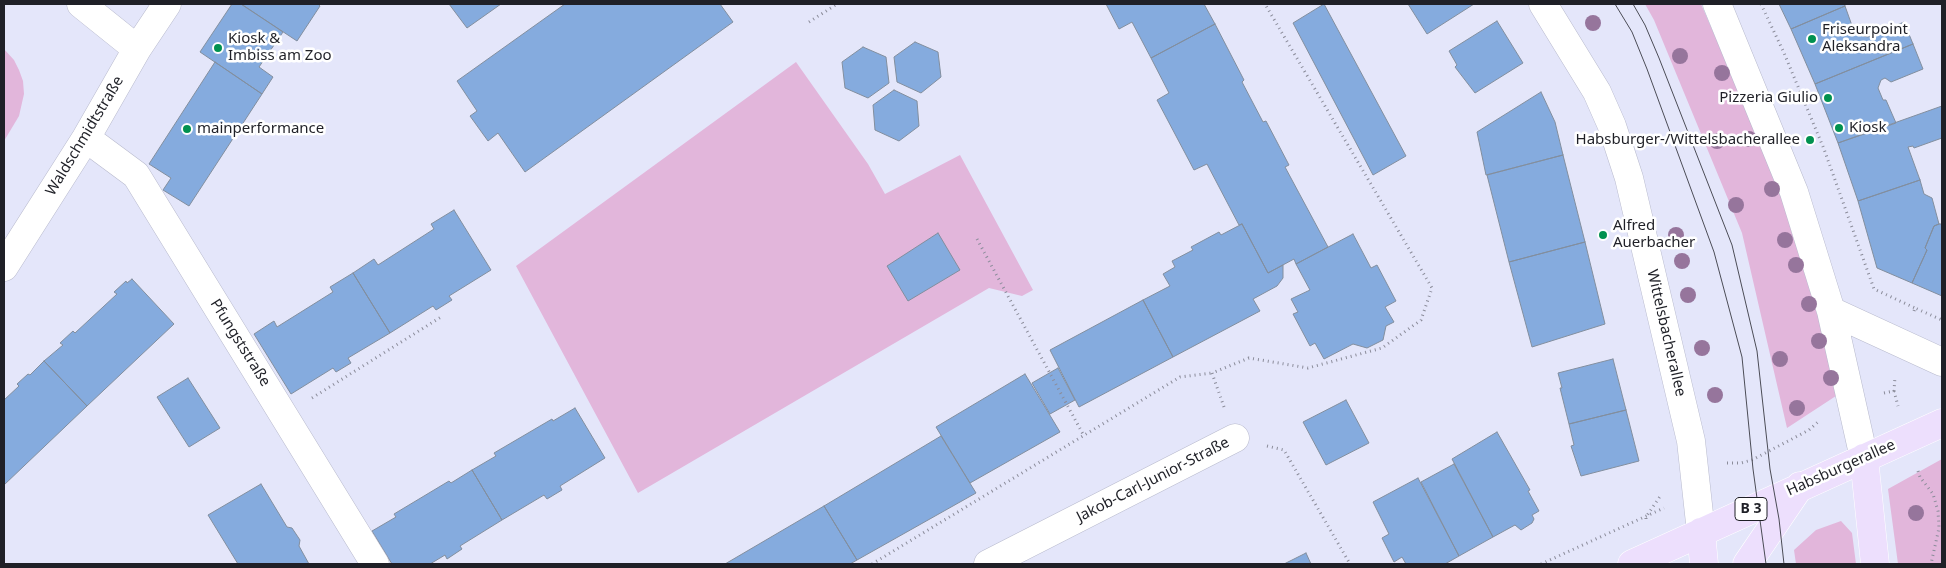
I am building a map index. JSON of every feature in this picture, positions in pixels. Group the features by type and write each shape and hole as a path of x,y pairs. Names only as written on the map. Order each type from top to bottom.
{"main road":[{"name":"Habsburgerallee","path":"1632,564 1942,423"},
{"path":"1864,458 1875,564"},
{"path":"1747,564 1800,486"},
{"name":"Wittelsbacherallee","path":"1701,532 1704,564"}],"street":[{"path":"81,4 137,49"},
{"name":"Waldschmidtstraße","path":"4,267 86,138 137,49 167,4"},
{"name":"Wittelsbacherallee","path":"1543,4 1597,92 1612,126 1629,178 1691,441 1701,532"},
{"path":"1716,4 1794,192 1831,311 1864,458"},
{"name":"Pfungststraße","path":"86,138 136,175 375,564"},
{"path":"1831,311 1942,362"},
{"name":"Jakob-Carl-Junior-Straße","path":"988,564 1235,438"}],"path":[{"path":"809,22 837,4"},
{"path":"872,564 1180,377 1212,373 1249,358 1308,368 1382,348 1421,320 1432,288 1264,4"},
{"path":"1761,4 1784,53 1824,149 1874,289 1942,320"},
{"path":"976,239 1084,436"},
{"path":"1541,564 1646,516 1665,490 1727,463 1741,463 1752,460 1809,430 1826,415 1851,403 1877,394 1894,391 1896,360 1915,308"},
{"path":"284,416 441,317"},
{"path":"1212,373 1235,438"},
{"name":"Jakob-Carl-Junior-Straße","path":"1235,438 1284,450 1350,564"},
{"path":"1918,469 1920,477 1933,494 1938,511 1939,528 1931,564"}],"shaded area":[{"path":"1645,4 1701,4 1785,197 1842,392 1787,428 1742,233 1654,20"},
{"path":"4,49 14,60 19,70 23,81 24,94 19,116 4,141"},
{"path":"796,62 868,164 885,194 960,155 1033,290 1022,296 989,288 638,493 516,266"},
{"path":"1942,459 1942,564 1898,564 1888,489"},
{"path":"1841,521 1852,533 1856,564 1796,564 1794,550 1816,530"}],"building":[{"path":"232,4 241,4 283,32 259,67 273,77 262,94 200,52"},
{"path":"241,4 318,4 320,6 297,41"},
{"path":"449,4 501,4 467,28"},
{"path":"565,4 720,4 733,22 525,172 498,133 488,141 470,116 477,111 457,81"},
{"path":"1106,4 1204,4 1215,24 1151,58 1132,22 1119,29"},
{"path":"1324,4 1406,156 1373,175 1293,23"},
{"path":"1408,4 1474,4 1427,34"},
{"path":"1779,4 1844,4 1845,6 1791,29"},
{"path":"1845,6 1855,34 1868,37 1904,22 1913,44 1815,84 1791,29"},
{"path":"1497,21 1523,63 1475,93 1455,67 1457,65 1449,51"},
{"path":"1215,24 1244,80 1242,82 1263,122 1266,121 1289,165 1285,167 1328,247 1296,264 1294,259 1268,273 1242,224 1239,225 1207,164 1194,170 1157,100 1169,93 1151,58"},
{"path":"915,42 938,52 941,77 921,93 897,82 894,57"},
{"path":"1913,44 1923,69 1891,82 1885,78 1881,80 1878,88 1883,100 1886,100 1896,123 1838,143 1815,84"},
{"path":"863,47 886,57 889,83 868,98 845,88 842,62"},
{"path":"215,62 262,94 189,206 163,190 171,178 149,164"},
{"path":"894,90 917,101 919,126 899,141 875,130 873,105"},
{"path":"1541,92 1555,122 1563,155 1486,175 1477,132"},
{"path":"1942,106 1942,138 1914,148 1913,146 1908,147 1920,180 1858,201 1838,143"},
{"path":"1563,155 1585,242 1509,262 1487,175"},
{"path":"1920,180 1924,194 1932,198 1939,224 1934,226 1925,248 1927,250 1912,283 1877,268 1858,201"},
{"path":"454,210 491,270 449,296 452,300 436,310 433,306 390,333 353,273 374,259 378,265 434,229 431,224"},
{"path":"1242,224 1268,273 1283,265 1283,278 1277,286 1253,299 1260,311 1173,357 1143,300 1170,286 1163,274 1175,267 1172,261 1193,250 1191,247 1219,232 1221,235"},
{"path":"1942,224 1942,296 1912,283 1927,250 1925,248 1934,226"},
{"path":"938,233 960,270 908,301 887,266"},
{"path":"1353,234 1371,268 1377,265 1396,301 1385,307 1394,322 1386,326 1383,340 1367,348 1353,344 1324,359 1315,343 1310,346 1293,314 1298,312 1291,299 1310,290 1296,264"},
{"path":"1585,242 1605,324 1532,347 1509,262"},
{"path":"353,273 390,333 348,358 351,363 336,372 333,368 291,394 254,334 274,321 277,327 333,292 330,287"},
{"path":"132,279 174,324 87,406 44,361 63,345 60,343 73,331 75,333 117,294 114,292 126,281 127,283"},
{"path":"1143,300 1173,357 1079,407 1050,350"},
{"path":"1613,359 1626,410 1569,424 1558,373"},
{"path":"44,361 87,406 4,485 4,400 19,386 17,384 28,374 30,375"},
{"path":"1058,368 1075,400 1050,414 1032,383"},
{"path":"1025,374 1060,432 970,483 936,427"},
{"path":"188,378 220,428 189,447 157,397"},
{"path":"1346,400 1369,443 1326,465 1303,422"},
{"path":"575,408 605,458 560,486 562,490 547,499 544,495 502,520 472,470 496,456 494,453 552,419 553,421"},
{"path":"1626,410 1639,461 1581,476 1571,446 1574,445 1569,424"},
{"path":"1497,432 1530,490 1528,491 1539,511 1532,515 1534,519 1532,523 1521,530 1515,525 1493,537 1452,459"},
{"path":"941,436 976,493 857,560 824,506"},
{"path":"1454,464 1493,537 1459,556 1421,482"},
{"path":"472,470 502,520 460,546 462,549 447,559 445,555 430,564 392,564 372,531 396,517 394,514 449,481 451,483"},
{"path":"1418,478 1459,556 1445,564 1406,564 1402,557 1394,562 1382,538 1389,534 1373,502"},
{"path":"261,484 287,527 292,528 300,540 299,546 309,564 238,564 208,515"},
{"path":"824,506 857,560 850,564 725,564"},
{"path":"1306,553 1311,564 1284,564"}],"tram line":[{"path":"1615,4 1632,32 1647,69 1714,252 1742,357 1753,469 1766,564"},
{"path":"1633,4 1645,25 1659,58 1732,245 1757,351 1770,469 1779,519 1784,564"}],"place":[{"name":"Friseurpoint Aleksandra","path":"1812,39"},
{"name":"Kiosk & Imbiss am Zoo","path":"218,48"},
{"name":"Pizzeria Giulio","path":"1828,98"},
{"name":"Kiosk","path":"1839,128"},
{"name":"mainperformance","path":"187,129"},
{"name":"Habsburger-/Wittelsbacherallee","path":"1810,140"},
{"name":"Alfred Auerbacher","path":"1603,235"}]}
